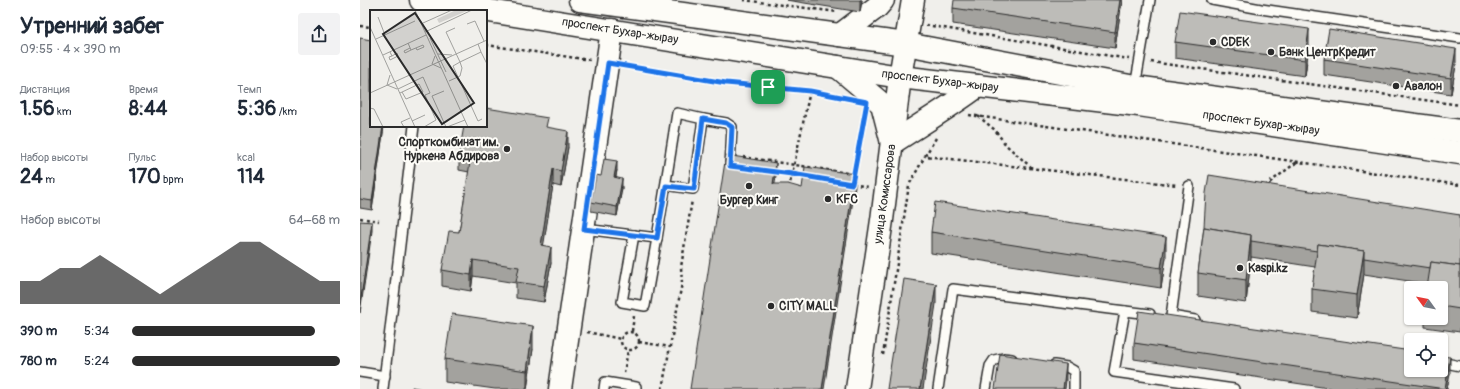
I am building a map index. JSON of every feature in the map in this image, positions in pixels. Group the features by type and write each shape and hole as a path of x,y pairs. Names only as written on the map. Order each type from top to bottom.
{"main road":[{"name":"проспект Бухар-жырау","path":"421,0 485,10"},
{"name":"проспект Бухар-жырау","path":"579,0 906,44 1134,87 1460,131"},
{"path":"575,24 579,0"},
{"path":"840,35 877,7 883,0"},
{"name":"улица Комиссарова","path":"857,389 886,190 900,77 913,0"},
{"name":"проспект Бухар-жырау","path":"487,10 900,77 1138,105 1460,152"},
{"path":"560,389 612,30"},
{"path":"838,67 882,104 892,143 950,107 978,86"}],"lane":[{"path":"1134,87 1150,0"},
{"path":"1212,0 1260,9 1460,38"},
{"path":"634,235 622,302 644,306 666,186 677,113 726,123 732,127 730,166"},
{"path":"666,186 694,189 703,119"},
{"path":"383,389 414,127"},
{"path":"1163,315 1190,186"},
{"path":"584,229 657,238"},
{"path":"938,389 953,289 1202,321"},
{"path":"1126,311 1114,372 1234,389"},
{"path":"986,389 990,366 994,360 1003,358 1024,361"},
{"path":"1448,363 1460,366"},
{"path":"1046,364 1067,367 1074,372 1074,389"},
{"path":"360,372 385,376"},
{"path":"604,389 605,382 636,387 636,389"}],"path":[{"path":"743,0 865,16"},
{"path":"909,23 1139,61 1460,105"},
{"path":"360,26 370,27"},
{"path":"487,44 726,83 810,91 851,98"},
{"path":"788,192 810,91"},
{"path":"866,109 852,184 886,190"},
{"path":"967,114 1460,185"},
{"path":"977,116 995,130 1006,145 1032,168"},
{"path":"882,358 909,185 937,137"},
{"path":"730,155 854,174"},
{"path":"925,156 1190,186"},
{"path":"1261,189 1297,162"},
{"path":"769,171 807,176"},
{"path":"662,389 682,283 681,267 694,189"},
{"path":"360,218 379,221"},
{"path":"569,328 620,339"},
{"path":"620,339 624,334 632,331 637,334 639,342 636,348 628,350"},
{"path":"620,339 622,345 628,350"},
{"path":"639,342 670,347"},
{"path":"622,385 628,350"}],"building":[{"path":"954,0 1120,0 1115,32 953,8"},
{"path":"1180,11 1309,29 1305,60 1175,42"},
{"path":"1329,29 1456,49 1451,78 1324,59"},
{"path":"360,38 370,40 370,127 383,127 372,201 360,199"},
{"path":"487,108 548,118 546,127 568,131 561,171 553,169 541,245 551,247 544,286 516,282 519,267 473,260 471,275 442,270 449,231 459,232 471,156 459,154 464,127 487,127"},
{"name":"CITY MALL","path":"726,155 776,163 773,184 788,184 802,188 805,167 855,174 822,389 690,389"},
{"path":"604,159 617,161 614,177 622,179 617,207 591,202 596,175 601,176"},
{"path":"1209,175 1460,215 1460,266 1431,262 1430,268 1364,258 1364,251 1318,244 1317,251 1251,241 1251,235 1204,227 1206,193"},
{"path":"935,202 1166,237 1161,268 931,232"},
{"path":"360,221 372,222 360,304"},
{"path":"1204,227 1251,235 1246,280 1198,273"},
{"path":"1318,244 1364,251 1357,295 1312,289"},
{"path":"1431,262 1460,266 1460,309 1448,307 1448,281 1428,281"},
{"path":"904,279 936,284 920,389 887,389"},
{"path":"1139,311 1404,350 1404,377 1447,377 1445,389 1134,343"},
{"path":"452,314 533,326 527,371 445,359"},
{"path":"1000,354 1066,364 1063,389 995,389"},
{"path":"1448,357 1450,357 1448,370"},
{"path":"412,387 423,389 412,389"}],"place":[{"name":"CDEK","path":"1213,42"},
{"name":"Банк ЦентрКредит","path":"1271,52"},
{"name":"Авалон","path":"1396,86"},
{"name":"Спорткомбинат им. Нуркена Абдирова","path":"507,149"},
{"name":"Бургер Кинг","path":"749,186"},
{"name":"KFC","path":"828,199"},
{"name":"Kaspi.kz","path":"1240,268"},
{"name":"CITY MALL","path":"771,306"}],"route":[{"path":"608,63 726,83 768,87 810,91 858,99 867,102 852,184 730,166 732,127 726,123 703,119 694,189 666,186 657,238 584,229 608,63"}]}
